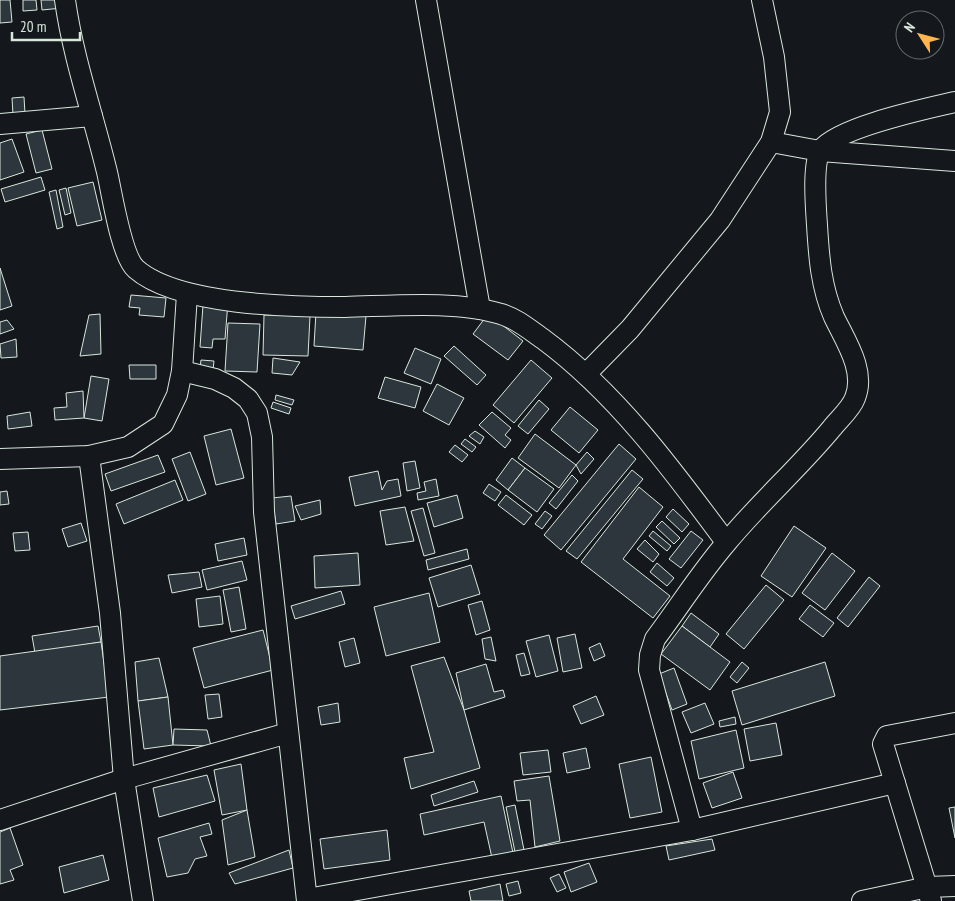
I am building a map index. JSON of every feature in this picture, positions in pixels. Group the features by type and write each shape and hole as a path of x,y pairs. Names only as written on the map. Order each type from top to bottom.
{"street":[{"path":"65,0 80,72 119,232 133,268 158,284 203,298 326,307 442,307 480,309 503,314 525,326 586,374 676,474 726,542"},
{"path":"426,0 480,309"},
{"path":"586,374 630,329 720,220 771,142 780,112 774,57 762,0"},
{"path":"692,830 649,670 650,655 655,639 726,542 810,454 854,400 860,382 854,360 824,295 820,269 815,199 820,151 830,141 896,116 955,102"},
{"path":"0,124 41,118 92,116"},
{"path":"771,142 820,151 955,161"},
{"path":"0,459 89,456 128,447 163,424 177,395 182,371 187,294"},
{"path":"182,371 215,379 234,388 248,399 257,412 262,437 264,512 307,900 692,830 895,783"},
{"path":"89,456 110,613 124,779 142,901"},
{"path":"930,894 883,744 887,736 955,723"},
{"path":"0,820 124,779 288,732"},
{"path":"862,901 930,894 955,886"}],"building":[{"path":"0,0 10,0 12,22 0,23"},
{"path":"23,0 36,0 37,10 23,11"},
{"path":"41,0 62,0 62,8 42,10"},
{"path":"24,97 25,114 13,115 12,98"},
{"path":"42,130 52,169 36,173 26,134"},
{"path":"12,139 24,172 0,180 0,143"},
{"path":"41,177 45,190 5,202 1,189"},
{"path":"93,182 102,220 77,226 68,188"},
{"path":"66,188 71,213 65,215 59,190"},
{"path":"56,190 63,227 57,229 49,192"},
{"path":"0,268 12,306 0,310"},
{"path":"131,295 166,298 164,317 139,315 140,308 129,307"},
{"path":"228,302 225,339 213,339 212,348 200,347 203,305"},
{"path":"316,312 366,316 363,350 314,346"},
{"path":"100,314 101,354 80,356 89,315"},
{"path":"488,314 523,341 508,360 473,334"},
{"path":"264,315 310,316 308,356 263,355"},
{"path":"7,320 14,329 0,334 0,322"},
{"path":"228,323 260,324 257,372 225,371"},
{"path":"16,339 17,357 1,358 0,344"},
{"path":"454,346 486,375 477,385 444,356"},
{"path":"415,348 441,359 431,384 404,373"},
{"path":"273,358 300,362 292,375 272,373"},
{"path":"201,360 214,361 213,370 200,368"},
{"path":"531,360 552,378 514,423 493,405"},
{"path":"129,365 156,365 156,379 130,379"},
{"path":"91,376 109,379 102,421 84,418"},
{"path":"385,377 421,387 415,408 378,398"},
{"path":"437,384 464,398 449,425 423,411"},
{"path":"83,391 84,418 55,420 54,408 67,407 66,393"},
{"path":"276,395 294,400 292,405 275,400"},
{"path":"539,400 549,409 528,434 518,426"},
{"path":"273,402 291,408 289,414 271,408"},
{"path":"570,407 598,430 579,453 551,430"},
{"path":"30,412 32,426 8,429 7,416"},
{"path":"492,412 511,428 505,435 511,440 505,448 479,425"},
{"path":"231,429 244,478 216,485 204,436"},
{"path":"475,431 484,437 480,444 469,436"},
{"path":"535,434 576,465 559,488 518,458"},
{"path":"465,439 476,447 472,452 461,444"},
{"path":"619,444 636,459 561,550 544,535"},
{"path":"455,445 468,455 462,462 449,452"},
{"path":"190,452 206,494 188,501 172,459"},
{"path":"587,452 594,459 581,474 576,465"},
{"path":"158,455 165,472 111,491 105,474"},
{"path":"512,458 525,468 508,490 496,480"},
{"path":"415,461 420,488 407,491 403,463"},
{"path":"525,468 554,489 537,512 508,490"},
{"path":"632,470 643,479 577,559 566,551"},
{"path":"378,471 382,490 387,481 398,479 401,496 355,506 349,477"},
{"path":"572,475 578,481 556,509 549,503"},
{"path":"436,479 439,496 418,500 417,493 426,491 424,482"},
{"path":"175,480 183,500 124,524 116,504"},
{"path":"489,484 501,492 495,501 483,493"},
{"path":"639,487 663,507 623,559 670,596 653,618 581,562"},
{"path":"7,491 9,504 0,505 0,492"},
{"path":"457,495 463,518 434,527 427,503"},
{"path":"506,495 532,515 524,525 498,505"},
{"path":"291,496 295,521 276,524 272,498"},
{"path":"320,500 321,514 301,520 295,506"},
{"path":"405,507 414,541 386,545 380,511"},
{"path":"423,508 435,553 424,556 411,511"},
{"path":"673,509 689,524 682,532 666,517"},
{"path":"545,511 552,516 542,529 535,524"},
{"path":"662,521 680,538 674,544 656,527"},
{"path":"81,523 87,541 68,547 62,529"},
{"path":"794,526 826,548 792,597 761,576"},
{"path":"653,531 671,546 667,551 649,536"},
{"path":"691,531 703,540 681,568 669,559"},
{"path":"28,532 30,550 15,551 13,533"},
{"path":"244,538 247,555 218,561 215,544"},
{"path":"645,540 659,554 653,562 637,549"},
{"path":"467,549 469,559 428,570 426,560"},
{"path":"358,553 360,585 315,588 314,556"},
{"path":"832,553 855,571 825,610 802,593"},
{"path":"242,561 247,580 207,590 202,570"},
{"path":"657,563 674,578 667,586 650,572"},
{"path":"471,565 480,594 438,607 429,578"},
{"path":"199,572 202,587 172,593 168,575"},
{"path":"869,577 880,586 848,627 837,618"},
{"path":"766,585 784,600 744,649 726,634"},
{"path":"239,587 246,629 231,632 223,590"},
{"path":"341,591 345,604 295,619 291,606"},
{"path":"429,593 440,642 386,656 374,607"},
{"path":"220,596 223,624 199,627 196,599"},
{"path":"482,601 490,630 476,635 468,605"},
{"path":"810,605 834,623 823,637 799,619"},
{"path":"691,613 719,634 710,647 682,626"},
{"path":"98,626 101,642 35,653 32,636"},
{"path":"682,626 730,662 710,690 661,654"},
{"path":"263,630 273,670 204,688 193,648"},
{"path":"575,634 582,668 563,672 557,638"},
{"path":"549,635 558,671 536,677 526,641"},
{"path":"491,637 496,661 485,659 482,639"},
{"path":"354,638 360,663 345,667 339,642"},
{"path":"101,642 109,697 0,710 0,656"},
{"path":"600,643 605,656 594,661 589,648"},
{"path":"524,653 530,674 521,676 516,655"},
{"path":"444,657 464,710 480,768 411,789 404,758 434,752 411,666"},
{"path":"159,658 168,697 138,701 135,662"},
{"path":"742,662 749,668 737,683 730,677"},
{"path":"825,662 835,696 742,725 732,691"},
{"path":"486,664 494,692 503,690 505,697 464,710 456,673"},
{"path":"674,668 687,704 672,710 659,674"},
{"path":"219,694 222,717 208,719 205,695"},
{"path":"596,696 604,715 581,724 573,706"},
{"path":"168,697 173,745 144,749 138,701"},
{"path":"338,703 340,722 321,725 318,707"},
{"path":"705,703 714,724 691,733 682,712"},
{"path":"735,717 736,724 720,727 719,721"},
{"path":"776,723 782,755 750,761 744,729"},
{"path":"174,729 207,730 211,746 173,745"},
{"path":"736,730 744,768 699,779 691,741"},
{"path":"586,748 590,768 567,773 563,753"},
{"path":"548,750 551,772 523,775 520,753"},
{"path":"651,757 662,812 630,818 619,764"},
{"path":"241,764 247,810 222,815 214,770"},
{"path":"733,772 742,798 712,808 703,783"},
{"path":"207,775 215,801 159,817 153,788"},
{"path":"549,776 560,841 535,847 530,800 517,801 514,781"},
{"path":"474,781 478,792 434,806 431,795"},
{"path":"501,796 513,853 492,858 484,822 424,835 420,814"},
{"path":"515,805 524,850 515,852 506,807"},
{"path":"955,807 955,838 949,808"},
{"path":"247,810 255,857 228,865 222,820"},
{"path":"209,823 212,834 200,837 207,856 195,859 188,873 167,877 158,838"},
{"path":"10,828 23,865 10,870 14,880 0,884 0,832"},
{"path":"387,830 390,860 324,869 320,839"},
{"path":"712,839 715,850 669,860 666,846"},
{"path":"289,850 293,868 235,884 229,873"},
{"path":"103,855 109,880 64,893 59,867"},
{"path":"589,863 597,882 571,892 564,872"},
{"path":"559,874 566,888 557,892 550,878"},
{"path":"518,881 521,893 509,896 506,884"},
{"path":"500,884 503,901 471,901 469,891"}]}
